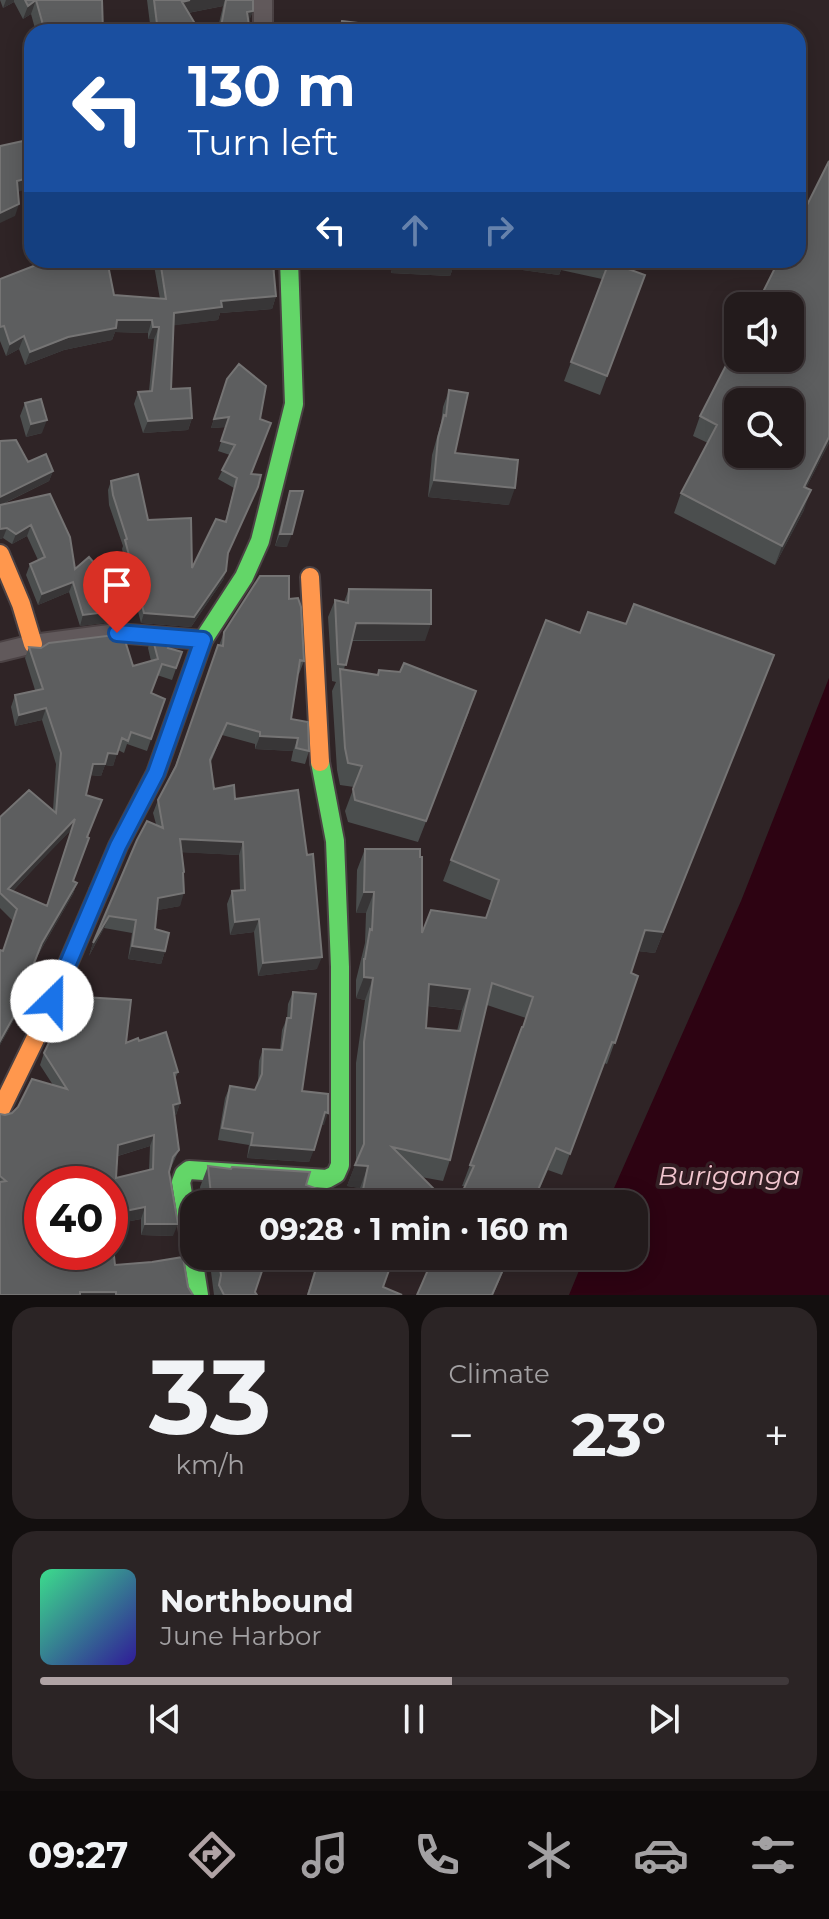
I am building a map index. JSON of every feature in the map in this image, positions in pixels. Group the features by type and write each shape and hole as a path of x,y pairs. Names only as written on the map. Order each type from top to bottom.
{"street":[{"path":"263,0 263,24"},
{"path":"0,1111 40,1029 118,846 156,773 203,640 244,577 260,541 294,404 289,268"},
{"path":"0,554 21,604 33,644"},
{"path":"199,1295 181,1182 184,1174 189,1170 327,1179 336,1174 340,1165 340,967 335,841 321,772 310,577"},
{"path":"0,652 33,644 117,633 203,640"}],"water":[{"name":"Buriganga","path":"829,678 829,1295 569,1295 579,1270 648,1270 648,1190 613,1190 741,901"}],"building":[{"path":"36,0 102,0 103,24 43,24"},
{"path":"154,0 190,0 182,2 195,24 157,24"},
{"path":"226,0 253,0 253,11 247,12 249,24 222,24"},
{"path":"24,141 24,179 17,181 19,204 0,213 0,146"},
{"path":"829,161 829,437 804,487 811,490 782,546 681,493 717,425 700,416 724,369 724,372 804,372 804,292 763,292 775,268 806,268 806,207"},
{"path":"28,268 109,268 114,295 166,299 161,268 273,268 276,296 221,301 222,307 174,313 171,389 190,388 192,418 148,421 138,392 152,391 159,327 153,327 152,320 117,320 116,328 68,337 30,352 24,336 10,344 4,326 0,327 0,279"},
{"path":"607,268 626,268 645,275 607,376 571,362"},
{"path":"239,364 266,386 260,419 271,423 251,474 261,475 258,487 228,553 226,571 194,617 144,613 111,481 138,474 148,520 191,518 192,568 216,519 226,522 237,478 222,470 235,445 221,441 229,417 214,419 227,379"},
{"path":"449,390 468,393 455,453 518,460 515,488 434,480 438,438 446,416"},
{"path":"41,399 47,420 31,424 25,403"},
{"path":"16,440 28,462 46,454 53,471 0,497 0,441"},
{"path":"290,491 303,491 292,534 280,534"},
{"path":"50,494 70,537 75,569 89,557 102,572 115,611 83,615 73,582 42,594 30,564 45,557 31,525 16,534 7,528 0,529 0,505"},
{"path":"260,576 289,576 289,599 298,598 301,607 304,661 300,660 291,719 308,722 309,751 296,748 298,738 260,736 260,732 227,723 210,760 214,789 234,785 235,799 298,790 307,855 313,854 322,957 263,963 259,919 235,922 232,891 245,890 243,842 180,839 184,893 158,898 155,929 169,933 165,951 132,946 136,920 109,916 93,943 147,821 163,828 158,800 176,766 218,645 223,646 224,632"},
{"path":"349,589 431,590 431,624 356,623 346,665 338,664 335,600 348,603"},
{"path":"634,604 774,655 663,932 645,930 631,973 638,976 615,1043 612,1042 570,1154 556,1148 538,1190 463,1190 533,997 492,983 450,1160 392,1147 435,1190 363,1190 368,1166 355,1165 364,1144 364,1042 373,978 364,977 364,959 372,930 374,892 364,892 365,849 420,849 422,933 431,910 486,918 499,880 451,860 546,620 580,633 588,612 626,624","holes":["429,984 470,989 460,1031 426,1028"]},
{"path":"123,634 133,666 158,659 152,636 172,638 168,648 182,652 176,668 162,664 151,693 165,699 151,739 131,732 128,741 122,738 117,754 108,753 105,764 93,764 86,795 102,800 73,881 77,883 42,943 34,963 42,966 0,1041 0,950 3,951 17,909 0,893 0,817 29,790 56,813 61,753 46,708 19,715 15,695 43,689 29,647 41,648 49,643","holes":["75,819 47,906 8,889"]},
{"path":"404,663 476,691 426,821 355,800 353,789 362,766 348,763 345,748 340,669 378,675 379,670 400,672"},
{"path":"293,992 316,994 302,1091 328,1094 328,1113 325,1112 314,1150 251,1145 253,1133 222,1128 230,1086 255,1090 262,1074 263,1049 282,1050 287,1018 291,1018"},
{"path":"72,994 131,1000 126,1043 166,1032 178,1072 174,1073 180,1103 173,1105 179,1150 173,1157 169,1172 178,1224 145,1224 145,1207 128,1210 128,1175 153,1169 154,1135 118,1145 117,1166 24,1166 24,1270 128,1270 128,1264 180,1257 180,1270 185,1270 193,1295 80,1292 80,1295 0,1295 0,1182 6,1181 0,1176 0,1114 12,1113 18,1107 32,1079 67,1089 44,1053"},
{"path":"208,1166 310,1172 306,1185 320,1190 211,1190"},
{"path":"220,1270 262,1270 255,1292 257,1295 224,1295 219,1285"},
{"path":"316,1270 389,1270 383,1287 402,1295 308,1295"},
{"path":"428,1270 503,1270 492,1295 417,1295"}],"traffic: fast":[{"path":"99,891 118,846 156,773 203,640 244,577 260,541 294,404 289,268"},
{"path":"199,1295 181,1182 184,1174 189,1170 327,1179 336,1174 340,1165 340,967 335,841 320,762"}],"traffic: slow":[{"path":"0,554 21,604 33,644"},
{"path":"310,577 320,762"},
{"path":"0,1111 40,1029 99,891"}],"route":[{"path":"52,1001 118,846 156,773 203,640 117,633"}]}
